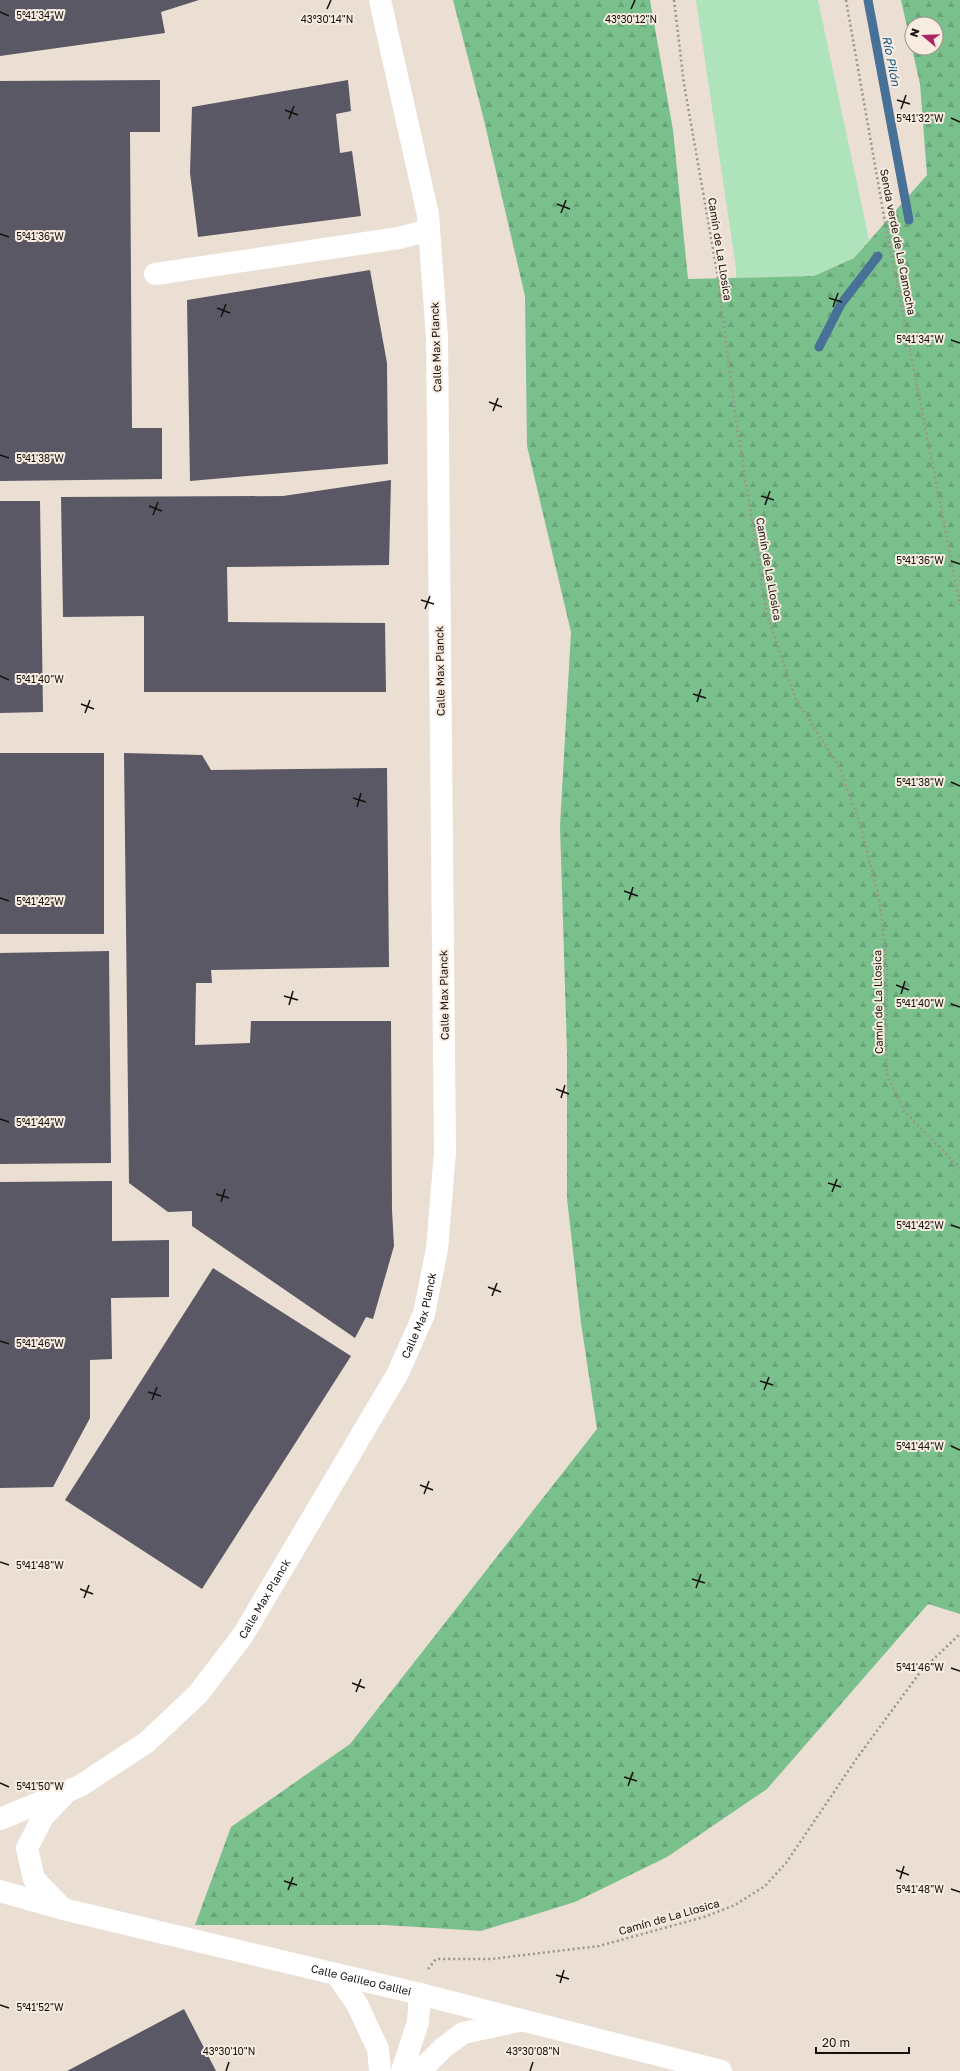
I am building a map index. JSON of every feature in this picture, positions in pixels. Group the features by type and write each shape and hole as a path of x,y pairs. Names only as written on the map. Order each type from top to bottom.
{"street":[{"name":"Calle Max Planck","path":"0,1819 80,1786 146,1742 198,1694 243,1635 398,1373 424,1314 437,1249 445,1152 437,337 428,215 380,0"},
{"path":"155,274 399,238 429,230"},
{"path":"0,1806 68,1791"},
{"path":"63,1909 34,1879 28,1848 43,1818 68,1791"},
{"name":"Calle Galileo Galilei","path":"0,1890 63,1909 420,1994 721,2071"},
{"path":"336,1974 357,2004 378,2049 380,2071"},
{"path":"402,2071 418,2022 420,1994"},
{"path":"420,2071 443,2048 463,2033 522,2020"}],"path":[{"name":"Camín de La Llosica","path":"674,0 684,84 717,272 736,421 766,614 796,700 840,766 861,827 880,903 887,966 887,1074 904,1111 960,1168"},
{"name":"Senda verde de La Camocha","path":"846,0 886,228 960,605"},
{"name":"Camín de La Llosica","path":"420,1994 427,1970 436,1959 491,1959 599,1946 704,1917 735,1905 765,1886 786,1863 856,1758 921,1671 960,1634"}],"green space":[{"path":"453,0 650,0 673,130 688,279 814,276 854,258 927,175 920,84 914,56 944,56 944,16 905,16 901,0 960,0 960,1614 928,1604 767,1789 667,1857 575,1902 481,1931 385,1925 195,1925 231,1827 350,1744 597,1429 581,1323 567,1198 567,1051 560,826 571,632 527,446 525,296 484,120"},
{"path":"696,0 818,0 869,240 854,258 814,276 736,278 736,268"}],"building":[{"path":"0,0 199,0 161,12 165,33 0,56"},
{"path":"160,80 160,132 130,132 132,428 162,428 162,479 0,481 0,81"},
{"path":"348,80 351,111 336,114 340,153 352,151 361,216 198,237 190,173 192,107"},
{"path":"370,270 387,363 388,464 190,481 187,300"},
{"path":"391,480 389,565 227,567 228,622 385,623 386,692 144,692 144,616 63,617 61,497 283,496"},
{"path":"0,501 40,501 43,712 0,713"},
{"path":"0,753 104,753 104,934 0,934"},
{"path":"124,753 202,755 211,770 387,768 389,967 211,970 212,983 196,983 195,1045 250,1043 251,1021 391,1021 392,1210 394,1246 373,1319 366,1317 355,1338 192,1226 192,1211 168,1212 129,1183"},
{"path":"109,951 111,1163 0,1164 0,953"},
{"path":"112,1181 112,1241 169,1240 169,1297 111,1298 112,1359 90,1360 90,1418 53,1487 0,1488 0,1182"},
{"path":"213,1268 351,1356 202,1589 65,1500"},
{"path":"184,2009 216,2071 67,2071"}],"waterway":[{"name":"Río Pilón","path":"868,0 909,220"},
{"name":"Río Pilón","path":"819,347 841,304 878,256"}]}
